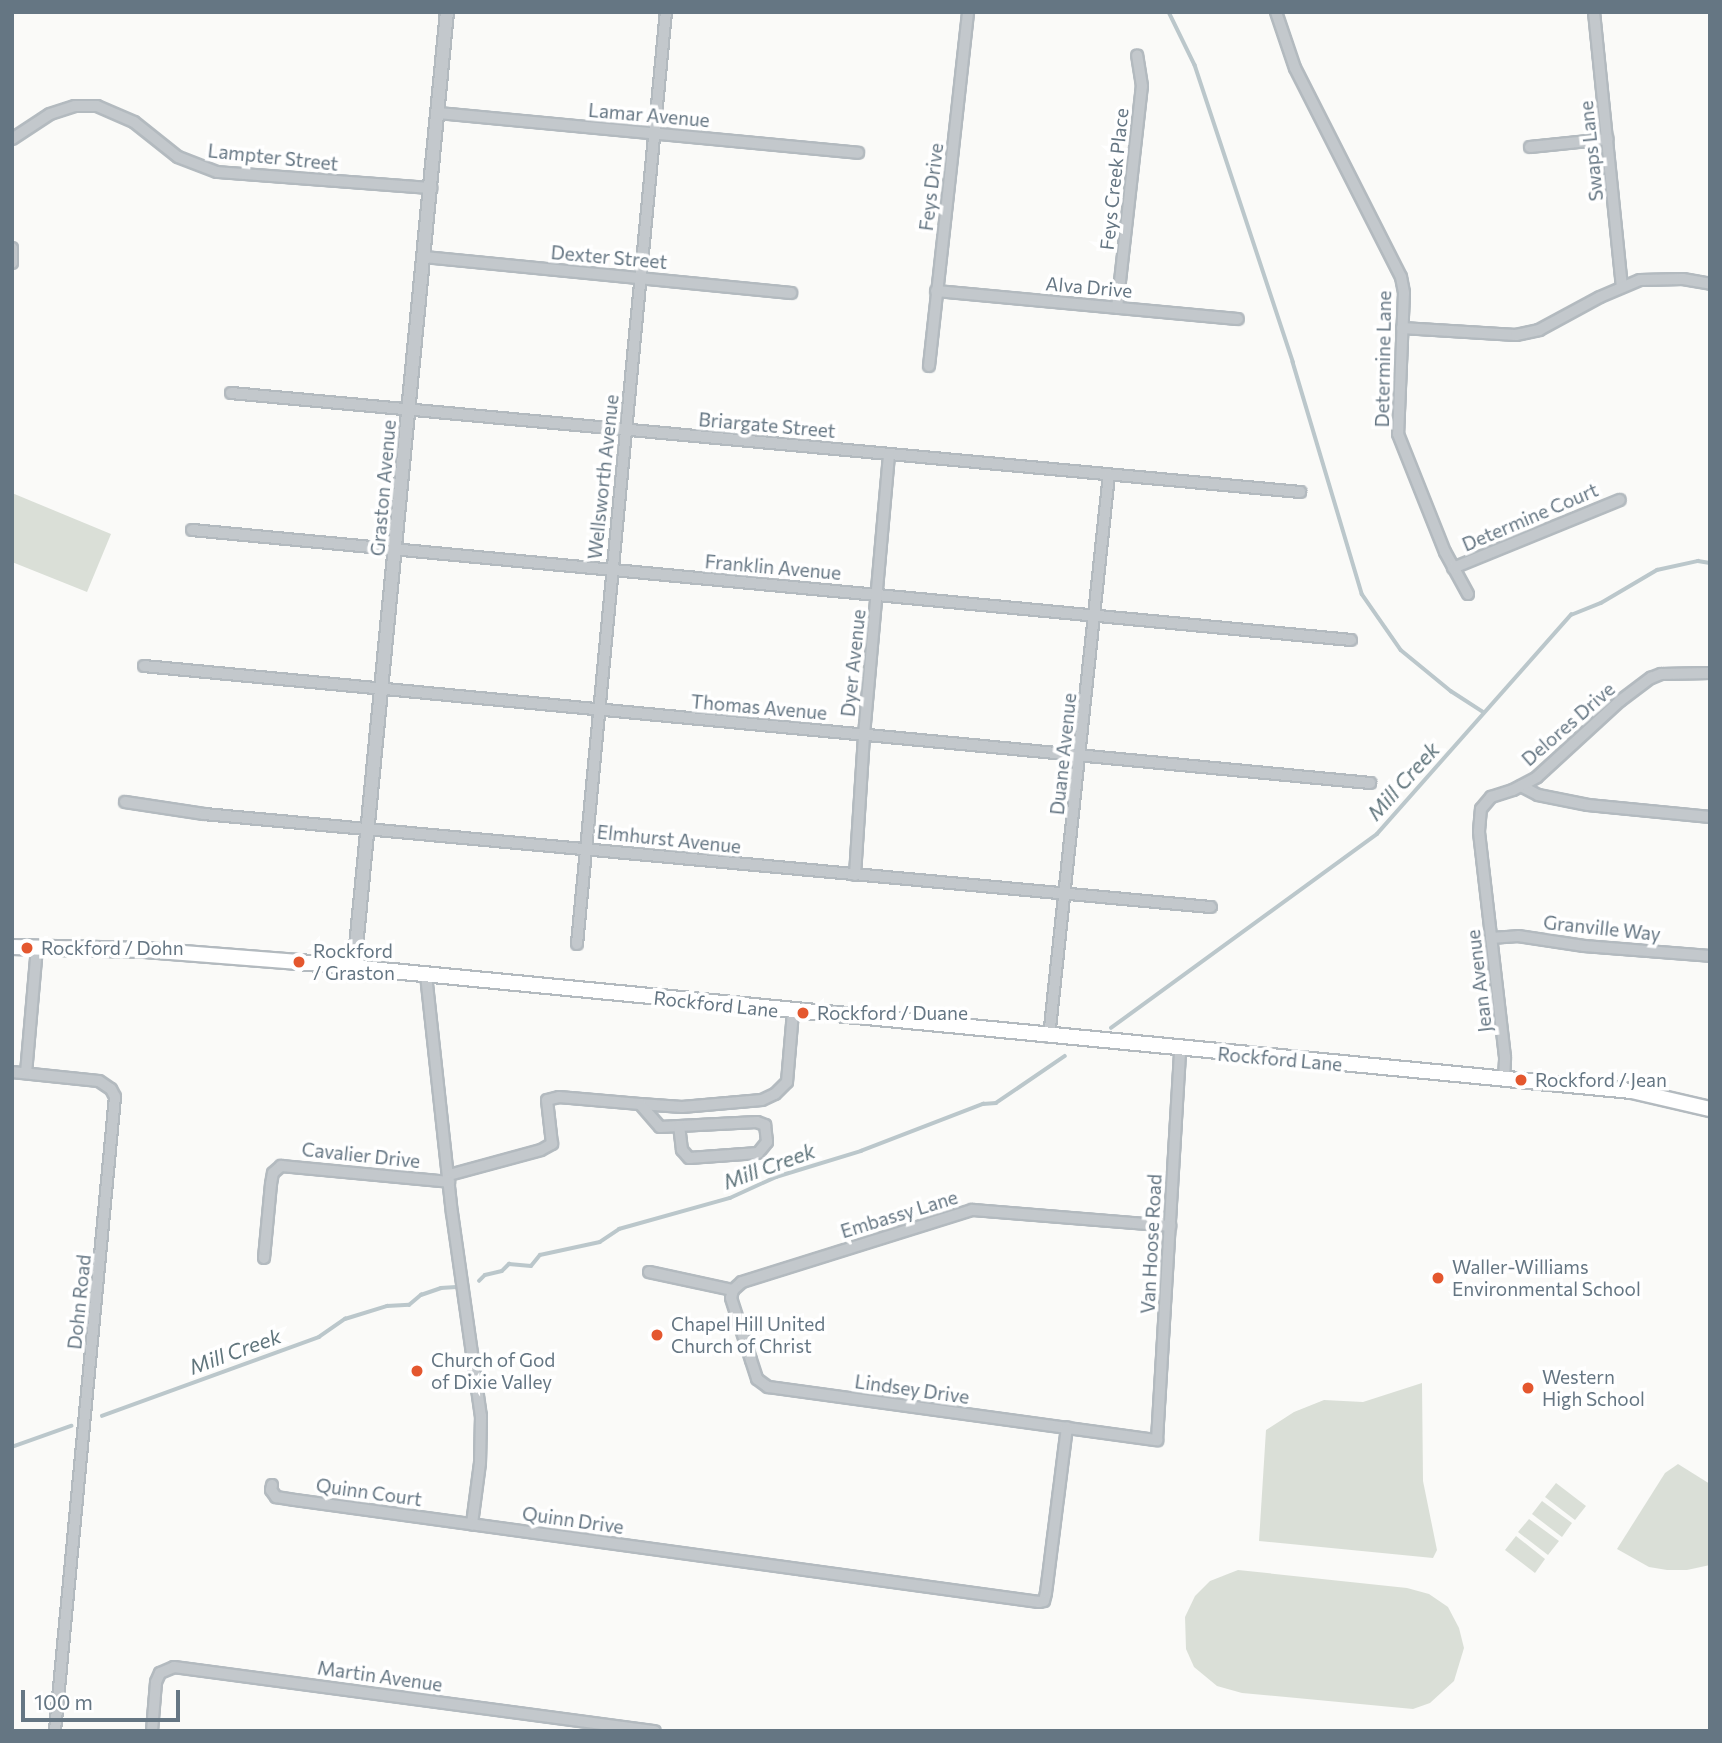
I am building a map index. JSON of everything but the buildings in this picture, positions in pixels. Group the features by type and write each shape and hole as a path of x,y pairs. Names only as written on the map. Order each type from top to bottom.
{"main road":[{"name":"Rockford Lane","path":"12,947 203,953 354,967 1181,1050 1645,1093 1710,1109"}],"street":[{"name":"Graston Avenue","path":"354,967 447,12"},
{"name":"Wellsworth Avenue","path":"578,944 666,12"},
{"name":"Feys Drive","path":"929,366 968,12"},
{"name":"Determine Lane","path":"1276,12 1295,68 1401,277 1404,293 1398,433 1453,568 1468,594"},
{"name":"Swaps Lane","path":"1594,12 1622,286"},
{"name":"Feys Creek Place","path":"1117,308 1142,86 1137,55"},
{"name":"Lampter Street","path":"12,139 38,121 70,107 97,106 134,122 178,157 216,172 431,188"},
{"name":"Lamar Avenue","path":"438,113 858,153"},
{"path":"1530,146 1608,139"},
{"path":"12,248 12,263"},
{"name":"Dexter Street","path":"424,257 791,293"},
{"path":"1402,328 1498,336 1528,333 1622,286 1655,278 1710,284"},
{"name":"Alva Drive","path":"936,291 1238,318"},
{"name":"Briargate Street","path":"231,393 1300,492"},
{"name":"Dyer Avenue","path":"855,875 863,735 889,454"},
{"name":"Duane Avenue","path":"1049,1037 1109,475"},
{"name":"Determine Court","path":"1453,568 1620,500"},
{"name":"Franklin Avenue","path":"192,530 1351,640"},
{"name":"Thomas Avenue","path":"144,666 1370,783"},
{"name":"Delores Drive","path":"1485,879 1479,831 1481,809 1491,797 1537,777 1620,701 1651,678 1675,673 1710,673"},
{"path":"1521,786 1538,795 1588,805 1710,817"},
{"name":"Elmhurst Avenue","path":"125,802 170,810 1211,907"},
{"name":"Jean Avenue","path":"1485,879 1505,1057 1504,1079"},
{"name":"Granville Way","path":"1491,938 1518,936 1584,946 1710,956"},
{"path":"12,1072 26,1073 37,948"},
{"path":"426,975 449,1179 481,1416 480,1463 472,1524"},
{"path":"449,1179 541,1150 552,1144 547,1100 559,1097 682,1107 762,1100 775,1094 787,1082 793,1012"},
{"name":"Van Hoose Road","path":"1157,1440 1181,1050"},
{"name":"Dohn Road","path":"26,1073 99,1081 111,1089 115,1097 55,1731"},
{"path":"640,1104 660,1127 679,1126 757,1122 765,1125 767,1142 758,1153 689,1158 682,1150 679,1126"},
{"name":"Cavalier Drive","path":"264,1258 271,1184 274,1173 281,1166 449,1179"},
{"name":"Embassy Lane","path":"733,1290 742,1282 972,1210 1170,1226"},
{"path":"649,1272 733,1290"},
{"name":"Lindsey Drive","path":"733,1290 731,1298 757,1379 768,1387 1157,1440"},
{"name":"Quinn Drive","path":"472,1524 1039,1602 1044,1601 1046,1593 1067,1427"},
{"name":"Quinn Court","path":"272,1485 271,1490 275,1497 472,1524"},
{"name":"Martin Avenue","path":"152,1731 156,1682 160,1673 174,1667 655,1731"}],"shaded area":[{"path":"12,493 111,534 87,592 12,562"},
{"path":"1422,1383 1423,1481 1437,1550 1433,1558 1259,1541 1266,1430 1294,1412 1324,1400 1363,1402"},
{"path":"1678,1464 1710,1484 1710,1565 1687,1570 1649,1567 1617,1549 1665,1473"},
{"path":"1556,1483 1586,1506 1575,1520 1545,1497"},
{"path":"1542,1501 1572,1523 1562,1537 1532,1514"},
{"path":"1529,1519 1559,1541 1548,1555 1518,1532"},
{"path":"1516,1536 1545,1559 1535,1573 1505,1550"},
{"path":"1238,1570 1407,1588 1429,1594 1448,1607 1459,1628 1464,1648 1454,1681 1430,1703 1413,1709 1242,1693 1217,1686 1194,1667 1186,1649 1185,1617 1195,1596 1210,1581"}],"waterway":[{"path":"1169,12 1195,65 1293,362 1362,594 1401,650 1451,691 1483,712"},
{"name":"Mill Creek","path":"1111,1028 1377,834 1571,615 1601,603 1657,570 1698,561 1710,563"},
{"name":"Mill Creek","path":"479,1281 485,1275 502,1271 509,1264 531,1266 540,1255 600,1242 619,1229 730,1198 776,1177 861,1151 983,1104 996,1103 1065,1056"},
{"name":"Mill Creek","path":"102,1416 319,1337 345,1319 387,1306 409,1305 421,1295 441,1288 456,1287"},
{"name":"Mill Creek","path":"12,1447 71,1426"}],"place":[{"name":"Rockford / Dohn","path":"27,948"},
{"name":"Rockford / Graston","path":"299,962"},
{"name":"Rockford / Duane","path":"803,1013"},
{"name":"Rockford / Jean","path":"1521,1080"},
{"name":"Waller-Williams Environmental School","path":"1438,1278"},
{"name":"Chapel Hill United Church of Christ","path":"657,1335"},
{"name":"Church of God of Dixie Valley","path":"417,1371"},
{"name":"Western High School","path":"1528,1388"}]}
